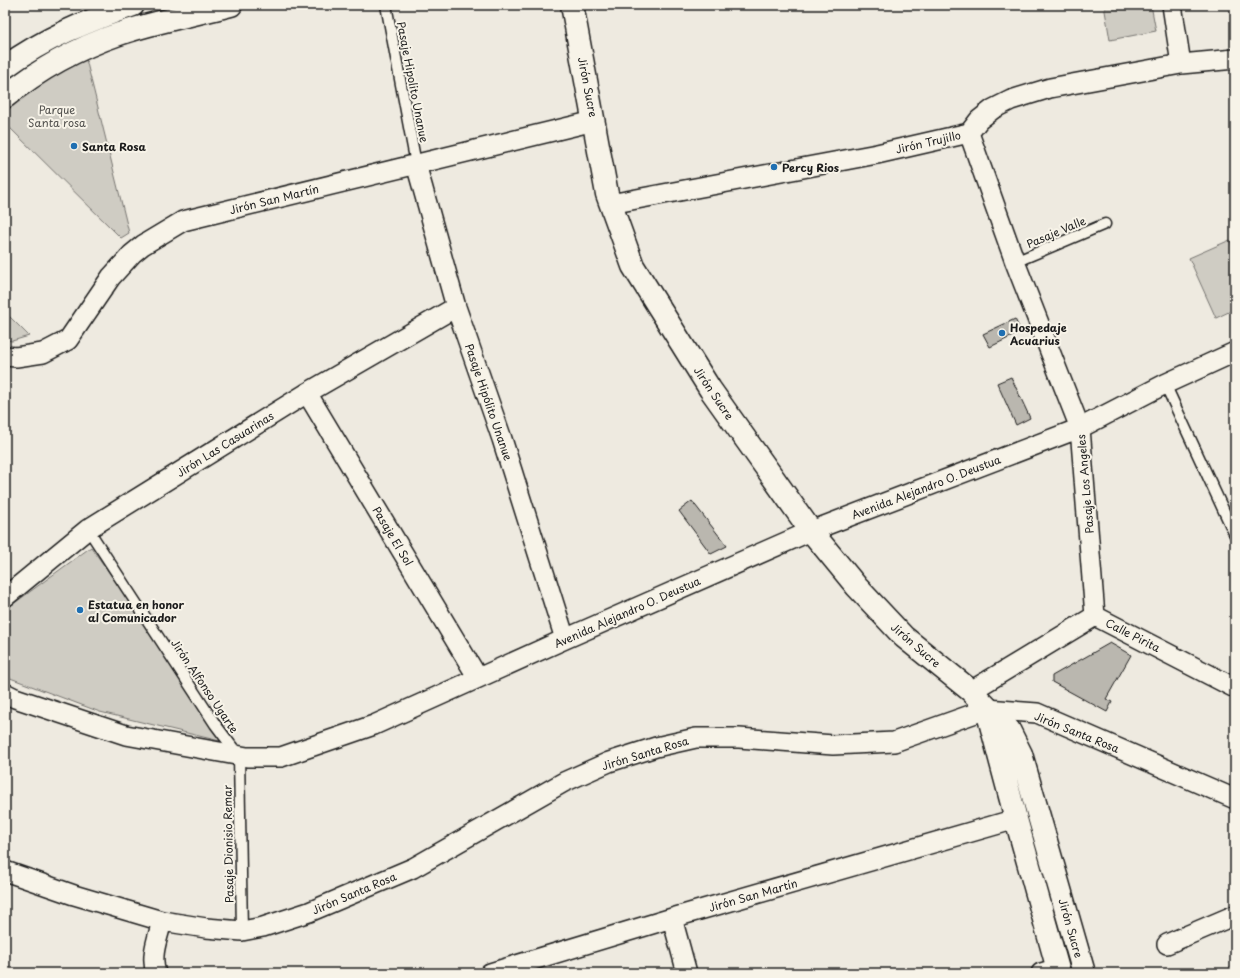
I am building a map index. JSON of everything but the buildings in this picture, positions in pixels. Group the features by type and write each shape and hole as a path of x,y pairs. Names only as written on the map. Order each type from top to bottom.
{"street":[{"path":"5,67 29,51 68,30 93,19 133,5"},
{"path":"5,97 35,75 86,47 120,34 203,8 231,5"},
{"name":"Jirón Sucre","path":"572,5 610,204 633,266 710,389 811,531 857,587 904,637 971,691 1009,730 1021,754 1084,973"},
{"path":"1172,5 1181,64"},
{"name":"Jirón Trujillo","path":"610,204 877,154 969,133 979,120 993,109 1011,100 1050,88 1181,64 1235,59"},
{"name":"Jirón San Martín","path":"5,356 16,358 43,353 68,340 111,277 132,254 143,245 183,221 594,121"},
{"name":"Pasaje Los Angeles","path":"969,133 1015,262 1080,428 1095,616"},
{"name":"Pasaje Hipólito Unanue","path":"416,164 456,307 502,439 565,639"},
{"name":"Jirón Las Casuarinas","path":"5,597 88,529 307,393 456,307"},
{"name":"Avenida Alejandro O. Deustua","path":"5,692 15,698 126,735 239,756 281,758 374,725 811,531 1080,428 1164,384 1235,352"},
{"name":"Pasaje El Sol","path":"307,393 478,678"},
{"name":"Calle Pirita","path":"971,691 1095,616 1235,688"},
{"name":"Jirón Sucre","path":"987,709 1016,819 1053,971"},
{"name":"Jirón Santa Rosa","path":"5,871 74,895 162,921 206,928 242,931 263,927 309,912 413,868 564,782 608,762 656,747 696,738 739,738 833,745 894,742 987,709 1036,713 1235,799"},
{"name":"Jirón San Martín","path":"490,973 672,918 1016,819"},
{"path":"1167,944 1235,915"},
{"path":"672,918 687,973"},
{"path":"156,973 153,962 154,950 162,921"}],"lane":[{"name":"Pasaje Hipolito Unanue","path":"386,5 416,164"},
{"name":"Pasaje Valle","path":"1015,262 1106,224"},
{"path":"1164,384 1235,535"},
{"name":"Jirón Alfonso Ugarte","path":"88,529 215,724 239,756"},
{"name":"Pasaje Dionisio Remar","path":"239,756 242,931"}],"green space":[{"path":"1104,5 1151,5 1156,31 1110,40"},
{"name":"Parque Santa rosa","path":"85,55 129,233 121,238 5,123 5,107"},
{"path":"1230,240 1235,252 1235,309 1216,318 1189,258"},
{"path":"5,312 29,336 12,341 5,340"},
{"path":"91,547 196,695 224,742 100,712 5,676 5,610"}],"place":[{"name":"Santa Rosa","path":"74,146"},
{"name":"Percy Rios","path":"774,167"},
{"name":"Hospedaje Acuarius","path":"1002,333"},
{"name":"Estatua en honor al Comunicador","path":"80,610"}]}
